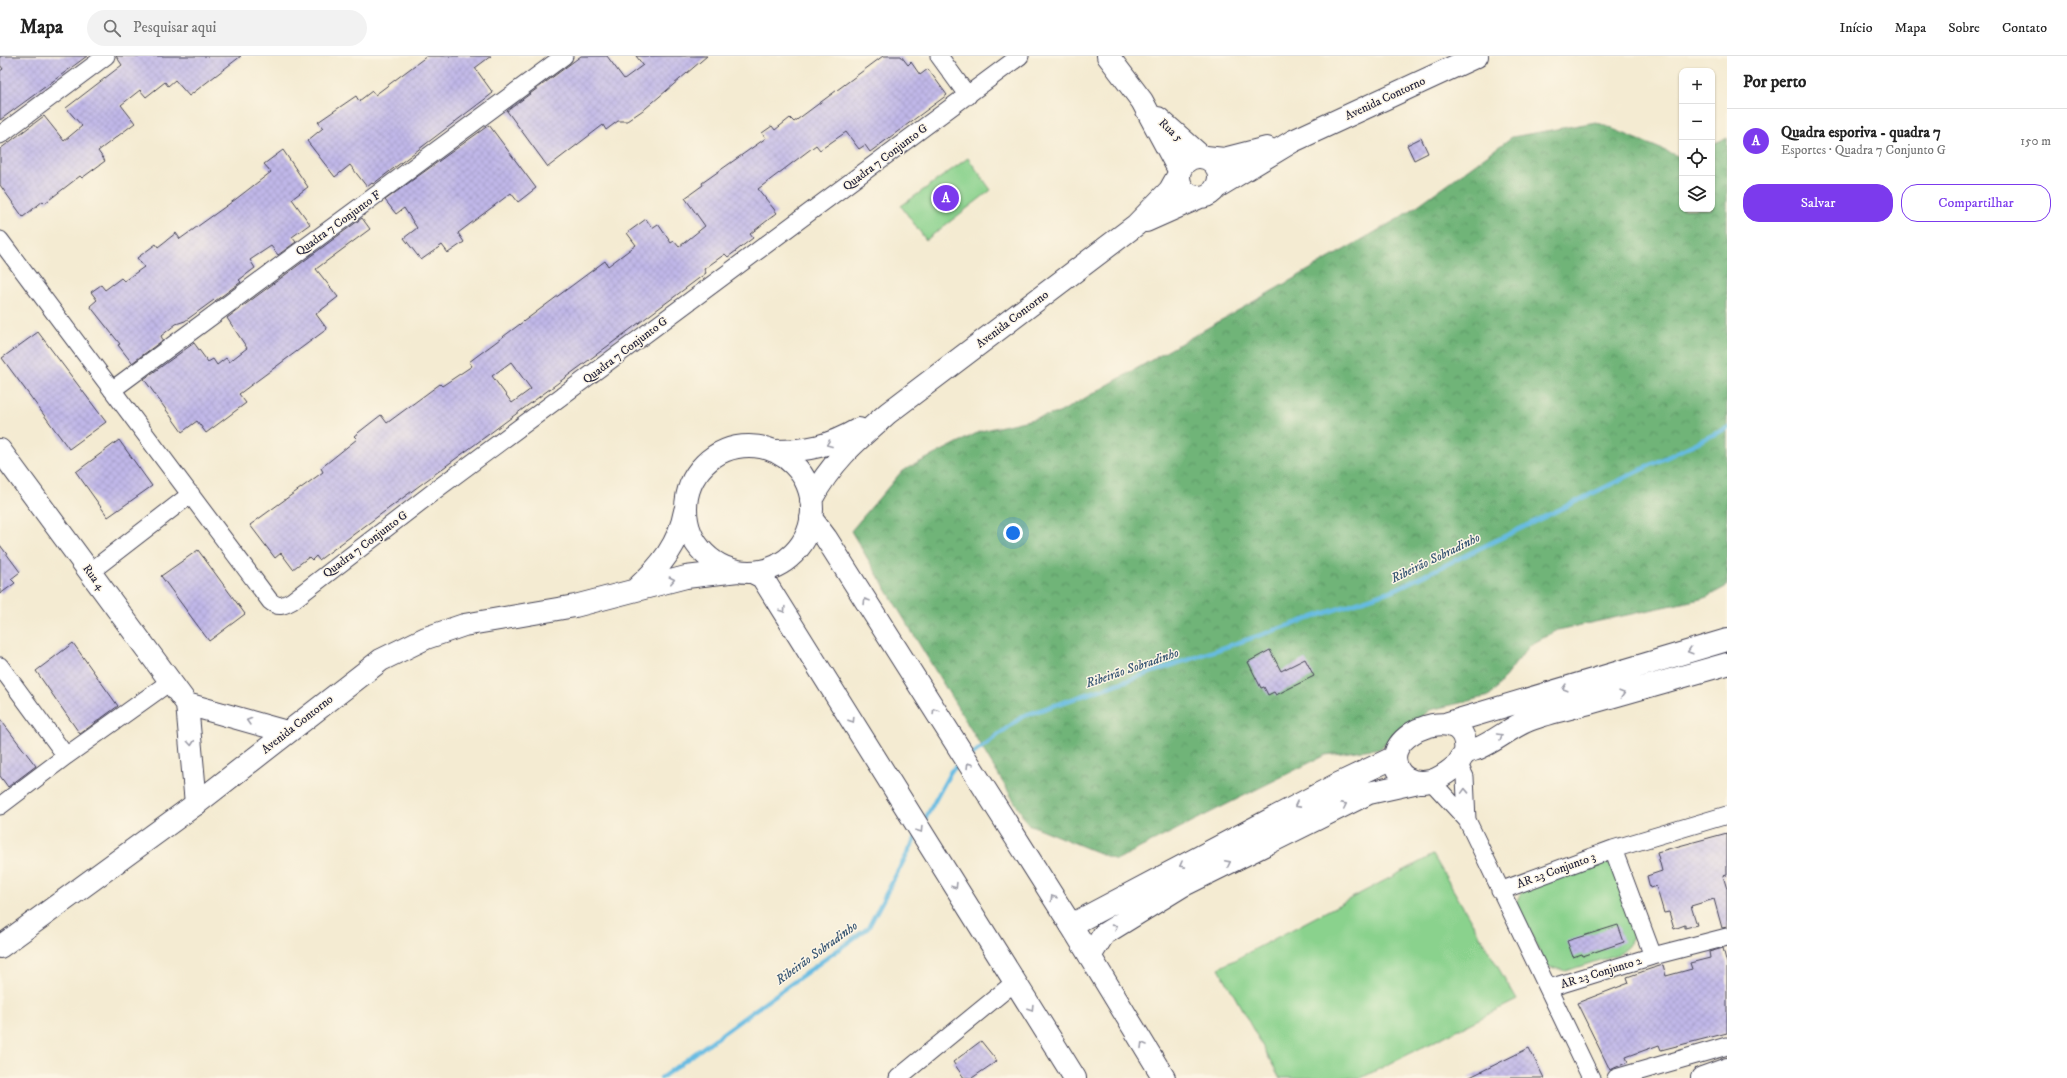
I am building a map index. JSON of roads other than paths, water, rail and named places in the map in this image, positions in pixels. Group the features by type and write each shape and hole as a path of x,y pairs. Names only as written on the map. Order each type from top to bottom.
{"main road":[{"name":"Rua 5","path":"1108,56 1142,101 1177,136 1204,157"},
{"name":"Avenida Contorno","path":"1136,225 1208,192 1293,141 1477,56"},
{"name":"Rua 5","path":"1142,101 1179,172"},
{"name":"Avenida Contorno","path":"1204,157 1224,159 1293,141"},
{"path":"1204,157 1217,166 1220,180 1208,192 1186,193 1181,187 1179,172 1182,165 1190,158 1204,157"},
{"name":"Avenida Contorno","path":"811,509 823,478 834,463 850,446 888,413 1136,225 1170,190 1179,172"},
{"name":"Avenida Contorno","path":"774,451 797,451 826,446 888,413"},
{"path":"1075,1078 762,577 718,564 701,550 690,532 685,511 688,490 697,471 713,456 732,447 754,445 774,451 792,463 805,480 811,509 826,538 1071,925 1164,1078"},
{"name":"Rua 4","path":"0,450 187,704 196,804"},
{"path":"745,572 769,569 785,561 797,550 806,535 811,509"},
{"name":"Avenida Contorno","path":"635,590 652,575 673,548 682,527 685,511"},
{"name":"Avenida Contorno","path":"0,947 196,804 381,660 426,638 464,625 575,606 686,577 745,572"},
{"path":"1423,782 1402,775 1397,766 1395,757 1399,746 1412,733 1429,726 1448,723 1727,640"},
{"path":"1090,956 1104,934 1182,886 1370,793 1423,782 1444,775 1462,758 1528,720 1727,664"},
{"path":"187,704 287,732"},
{"path":"1448,723 1456,728 1463,738 1466,746 1462,758"},
{"path":"1071,925 1336,785 1395,757"},
{"path":"1702,1078 1727,1069"}],"street":[{"path":"0,135 106,56"},
{"name":"Quadra 7 Conjunto F","path":"112,390 564,56"},
{"path":"939,56 968,96"},
{"name":"Quadra 7 Conjunto G","path":"191,494 270,601 274,604 283,606 292,601 441,486 1020,56"},
{"path":"0,240 191,494 90,572"},
{"path":"0,666 66,756"},
{"path":"0,806 66,756 171,681"},
{"path":"1462,758 1465,777 1467,820 1500,891 1592,1078"},
{"path":"1423,782 1467,820"},
{"name":"AR 23 Conjunto 3","path":"1500,891 1613,849 1727,815"},
{"path":"1613,849 1654,956"},
{"name":"AR 23 Conjunto 2","path":"1549,988 1654,956 1727,937"},
{"path":"898,1078 1015,982"},
{"path":"1616,1078 1727,1046"}],"waterway":[{"name":"Ribeirão Sobradinho","path":"970,756 1023,716 1396,589 1727,428"},
{"name":"Ribeirão Sobradinho","path":"923,823 951,771 961,763"},
{"name":"Ribeirão Sobradinho","path":"661,1078 868,928 916,837"}],"place":[{"name":"Quadra esporiva - quadra 7","path":"946,198"}]}
